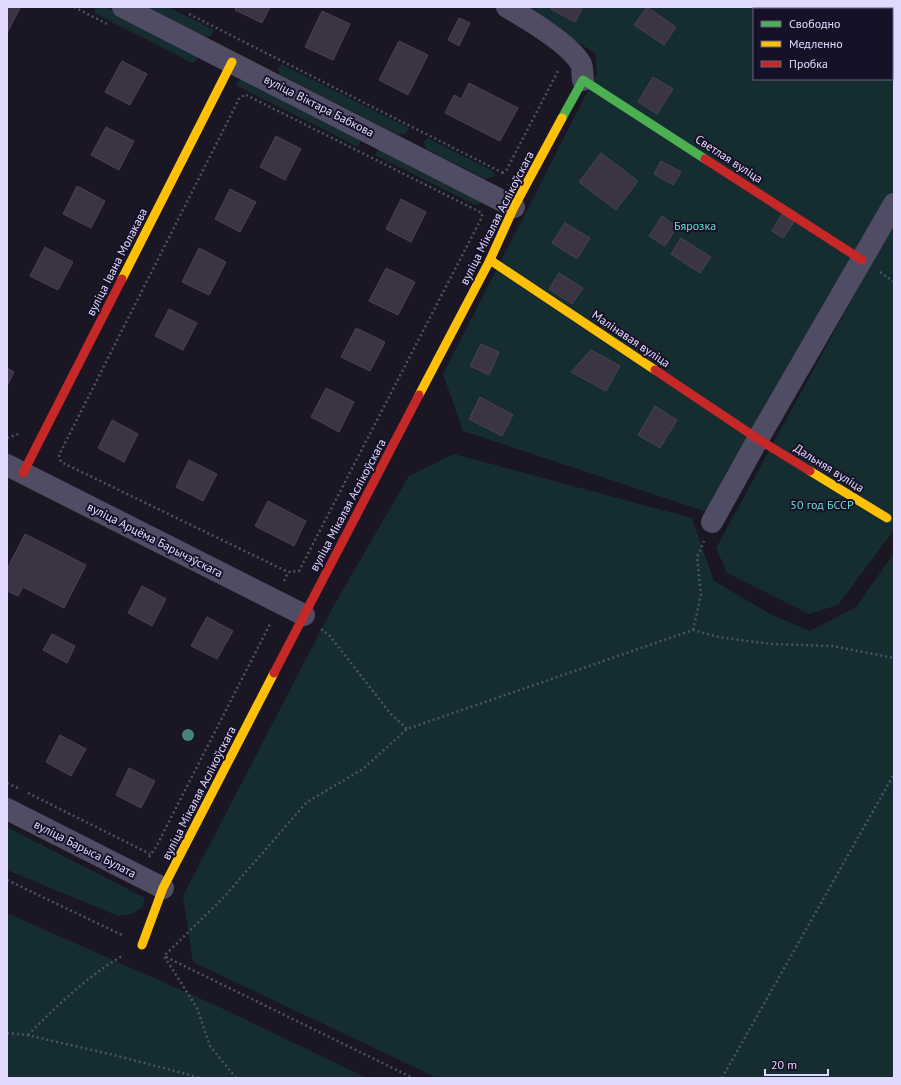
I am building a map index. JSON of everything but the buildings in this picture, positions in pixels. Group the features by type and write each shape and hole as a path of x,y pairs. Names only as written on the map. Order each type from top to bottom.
{"street":[{"name":"вуліца Віктара Бабкова","path":"123,7 514,207"},
{"path":"507,7 546,32 568,51 581,65 582,80"},
{"name":"вуліца Івана Молакава","path":"15,469 232,62"},
{"name":"вуліца Мікалая Аслікоўскага","path":"142,945 163,888 304,614 490,260 514,207 582,80"},
{"name":"Светлая вуліца","path":"582,80 862,260"},
{"path":"712,522 758,439 894,204"},
{"name":"Малінавая вуліца","path":"490,260 758,439"},
{"name":"Дальняя вуліца","path":"758,439 887,518"},
{"name":"вуліца Арцёма Барычэўскага","path":"15,469 304,614"},
{"name":"вуліца Барыса Булата","path":"7,810 163,888"}],"path":[{"path":"74,7 116,28"},
{"path":"187,13 503,173 506,171 568,51"},
{"path":"246,95 482,213 482,216 299,571 288,572 61,462 59,455 240,97 246,95"},
{"path":"7,439 18,434 21,428"},
{"path":"693,630 701,596 697,557 712,522"},
{"path":"304,614 330,636 390,713 407,729"},
{"path":"7,783 150,854 156,847 273,617"},
{"path":"164,956 224,897 307,802 363,768 407,729 693,630 718,637 771,644 832,646 894,658"},
{"path":"722,1078 894,774"},
{"path":"7,880 413,1078"},
{"path":"28,1035 79,986 102,968 142,945"},
{"path":"164,956 197,1008 210,1046 236,1078"},
{"path":"7,1033 28,1035 118,1056 201,1078"}],"green space":[{"path":"106,7 197,53 197,60 192,63 94,13 95,8"},
{"path":"145,7 169,7 214,30 211,36 205,37"},
{"name":"Бярозка","path":"519,7 894,7 894,193 707,512 463,431 443,374 597,73 595,53"},
{"path":"281,64 409,128 406,133 399,135 280,75 278,69"},
{"path":"246,78 357,135 360,142 358,147 236,85 239,80"},
{"path":"427,138 493,171 495,176 485,179 426,149 424,142"},
{"path":"382,148 481,197 481,203 475,205 375,155 378,150"},
{"name":"50 год БССР","path":"894,222 894,530 838,605 809,614 727,573 716,548"},
{"path":"454,454 692,518 714,581 772,615 810,631 856,607 894,553 894,1078 437,1078 193,962 183,896 334,605 409,476"},
{"path":"7,827 145,898 143,907 132,914 118,916 7,870"},
{"path":"7,913 215,1005 367,1078 7,1078"}],"traffic: fast":[{"path":"562,118 583,80 705,159"}],"traffic: slow":[{"path":"122,279 232,62"},
{"path":"419,395 490,260 514,207 562,118"},
{"path":"490,260 655,370"},
{"path":"810,471 887,518"},
{"path":"142,945 163,888 274,673"}],"traffic: jam":[{"path":"705,159 862,260"},
{"path":"23,473 122,279"},
{"path":"655,370 758,439 810,471"},
{"path":"274,673 419,395"}]}
